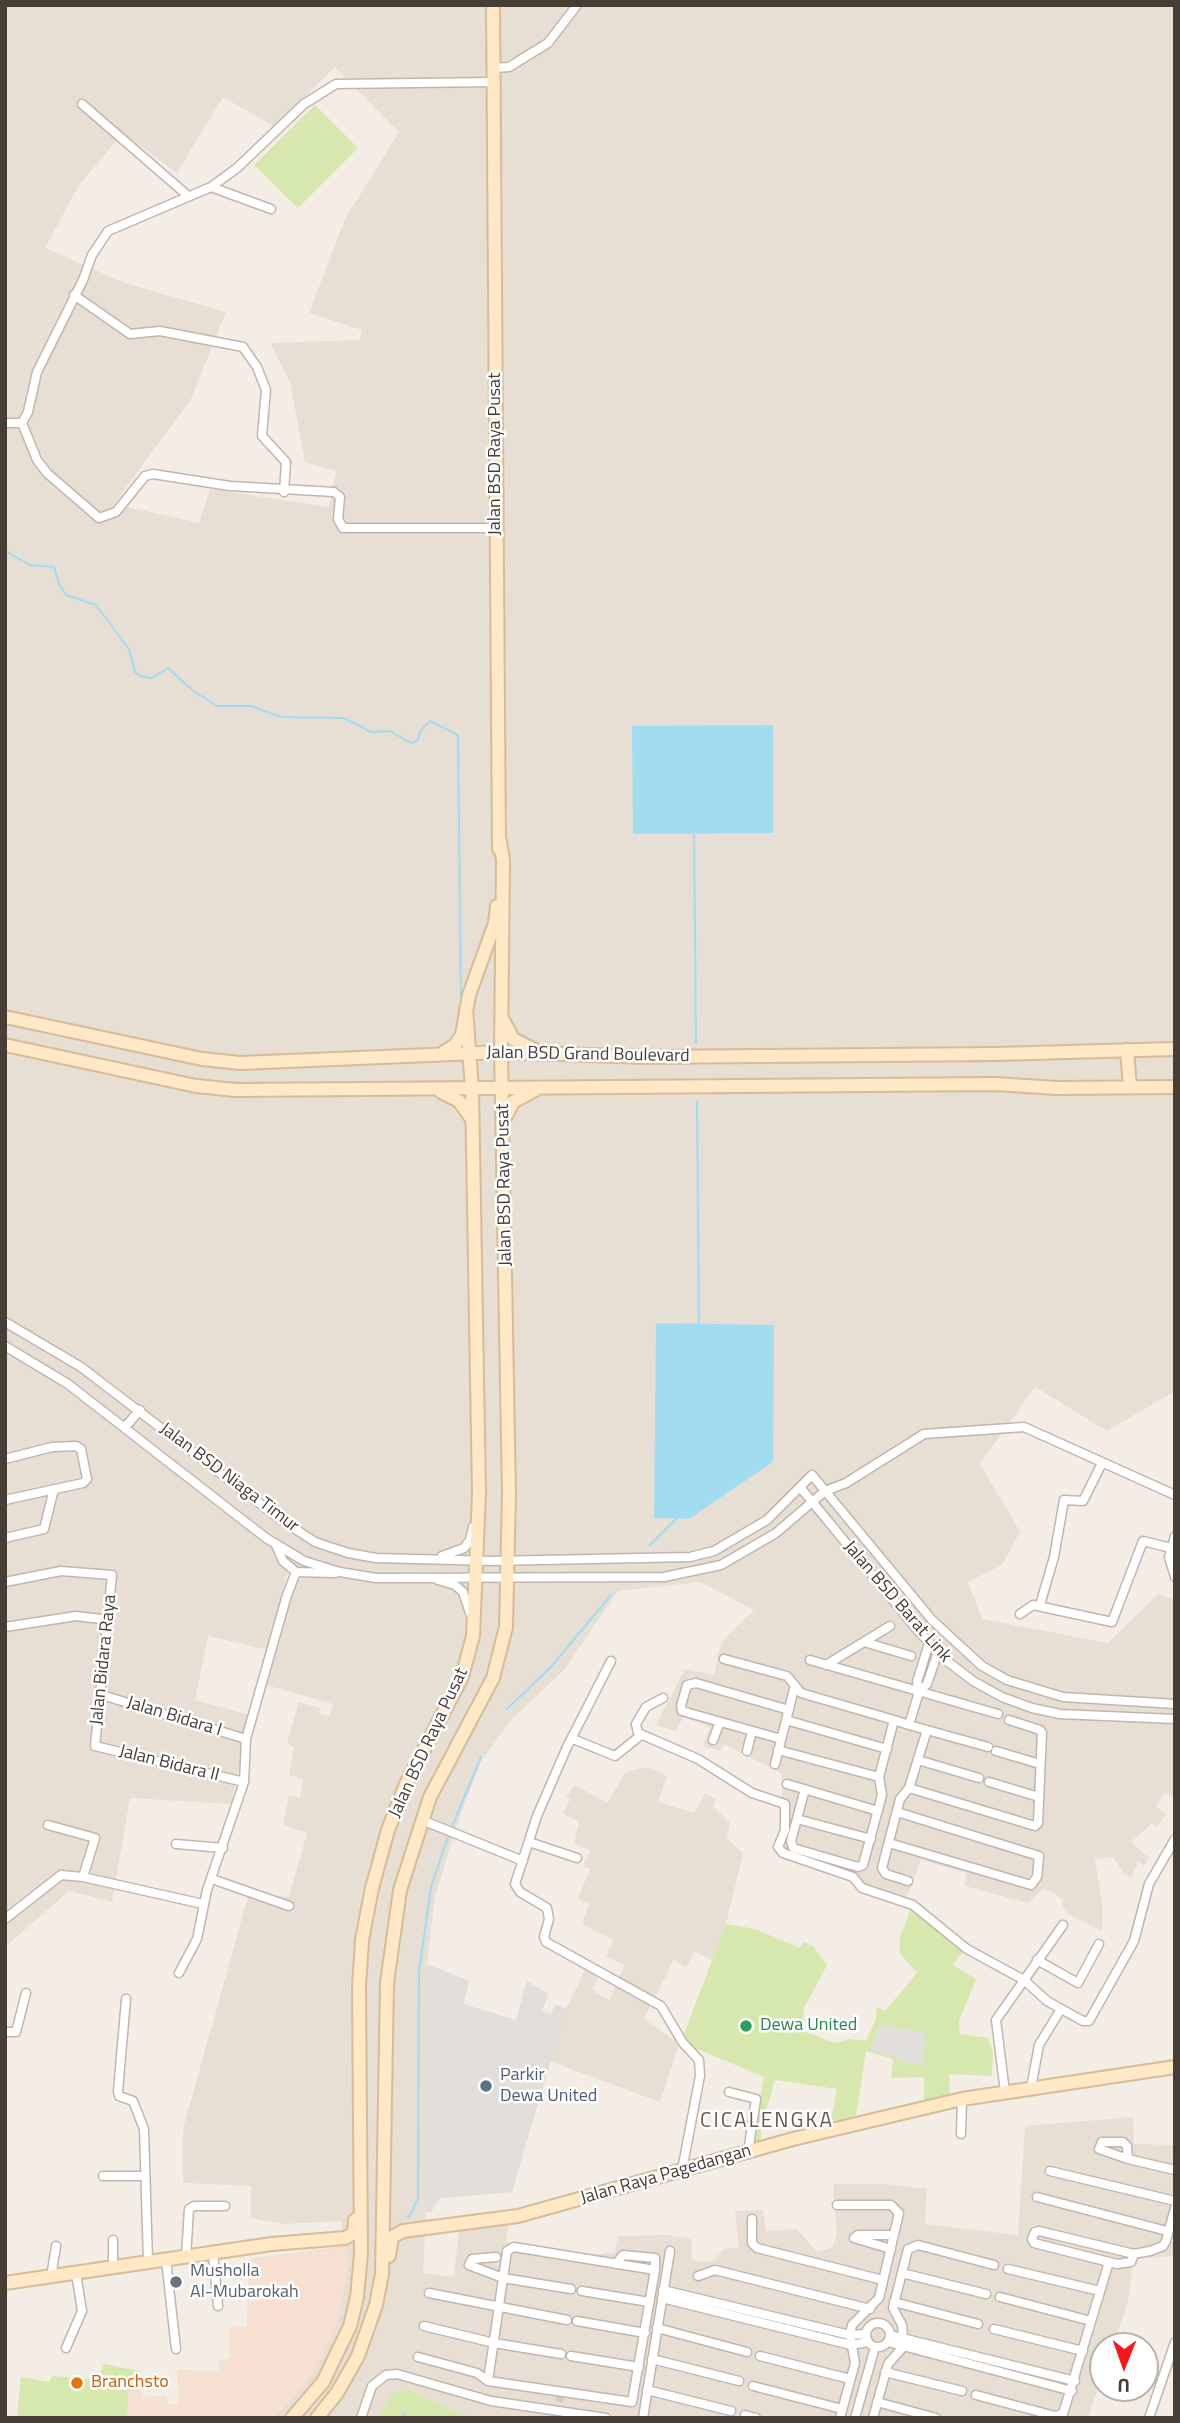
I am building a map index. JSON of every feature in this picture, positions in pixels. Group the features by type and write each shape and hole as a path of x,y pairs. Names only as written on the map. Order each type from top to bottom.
{"main road":[{"name":"Jalan BSD Raya Pusat","path":"317,2418 337,2393 367,2333 382,2274 385,2065 391,1940 400,1889 422,1819 447,1761 493,1678 506,1627 509,1561 504,1088 500,1015 504,946 500,841 493,5"},
{"path":"430,1055 447,1052 456,1045 462,1035 466,1009 497,912 500,841"},
{"name":"Jalan BSD Raya Pusat","path":"292,2418 323,2382 350,2326 359,2276 359,1986 362,1940 372,1888 388,1830 406,1784 462,1677 473,1636 479,1493 472,1089 466,1009"},
{"path":"500,1015 513,1039 540,1053"},
{"name":"Jalan BSD Grand Boulevard","path":"5,1017 202,1059 240,1063 501,1052 645,1057 1175,1049"},
{"name":"Jalan BSD Grand Boulevard","path":"5,1045 196,1086 236,1090 995,1084 1058,1088 1175,1087"},
{"path":"1127,1050 1130,1087"},
{"path":"504,1121 513,1102 538,1088"},
{"path":"433,1089 453,1096 464,1106 472,1121"},
{"path":"359,2065 385,2065"},
{"name":"Jalan Raya Pagedangan","path":"403,2231 518,2216 747,2152 962,2099 1175,2067"},
{"path":"5,2283 113,2266 345,2238 354,2233 360,2185"},
{"path":"382,2274 392,2237 403,2231 393,2224 385,2193"},
{"path":"345,2238 354,2243 359,2276"},
{"path":"350,2326 367,2333"}],"street":[{"path":"494,68 509,67 548,43 577,5"},
{"path":"22,423 28,412 37,372 106,233 187,195 211,187 237,168 304,104 336,84 494,82"},
{"path":"82,104 187,195"},
{"path":"211,187 271,209"},
{"path":"74,295 130,334 160,331 243,346 257,368 266,390 262,436 285,459 284,492"},
{"path":"5,423 22,423"},
{"path":"22,423 37,460 47,473 99,518 116,512 148,474 284,492 337,494 340,497 338,519 343,528 497,528"},
{"name":"Jalan BSD Niaga Timur","path":"5,1322 81,1367 280,1519 315,1542 348,1553 376,1558 509,1561 661,1560 714,1551 767,1520 812,1475"},
{"name":"Jalan BSD Niaga Timur","path":"5,1346 68,1384 275,1543 304,1561 340,1572 376,1578 664,1577 720,1565 776,1533 825,1491 846,1483 925,1434 1024,1427 1175,1495"},
{"path":"125,1427 140,1410"},
{"path":"5,1459 52,1447 79,1447 85,1482 5,1500"},
{"path":"1040,1605 1054,1557 1065,1500 1083,1501 1102,1463"},
{"name":"Jalan BSD Barat Link","path":"812,1475 932,1620 982,1666 1007,1680 1053,1695 1175,1704"},
{"name":"Jalan BSD Barat Link","path":"800,1487 929,1643 973,1681 1032,1708 1060,1714 1175,1719"},
{"path":"5,1538 44,1530 54,1489"},
{"path":"433,1558 455,1553 470,1540 479,1493"},
{"path":"1175,1536 1169,1557 1175,1577"},
{"path":"1020,1614 1026,1607 1040,1605 1112,1622 1143,1541 1171,1548"},
{"path":"275,1543 283,1561 296,1572 340,1572"},
{"name":"Jalan Bidara Raya","path":"5,1582 61,1571 113,1576 102,1695 94,1744"},
{"path":"179,1973 197,1939 203,1904 244,1783 246,1739 296,1572"},
{"path":"428,1577 455,1585 463,1592 468,1602 473,1636"},
{"path":"5,1627 76,1616 109,1620"},
{"path":"826,1665 890,1626"},
{"path":"864,1642 911,1656"},
{"path":"919,1692 917,1682 929,1643"},
{"path":"909,1725 919,1692 927,1684 937,1651"},
{"path":"724,1660 787,1676 794,1689 775,1763"},
{"path":"810,1660 998,1714"},
{"path":"611,1661 573,1739 529,1842 516,1887 547,1908 549,1919 545,1942 661,2006 683,2043 699,2060 701,2070 682,2170"},
{"path":"781,1739 680,1709 687,1685 696,1683 789,1710"},
{"path":"794,1689 1040,1764"},
{"name":"Jalan Bidara I","path":"102,1695 246,1739"},
{"path":"663,1698 650,1703 641,1714 636,1727 641,1735 698,1759 752,1793 785,1804 785,1830 778,1847 783,1853 853,1877 862,1888 914,1905 967,1949 1024,1980 1047,2001 1083,2021 1089,2021 1134,1941 1149,1884 1174,1841"},
{"path":"1125,1701 1125,1718"},
{"path":"786,1720 887,1749"},
{"path":"805,1789 791,1841 793,1848 858,1867 865,1863 882,1795 879,1777 894,1720"},
{"path":"909,1788 1035,1826 1038,1823 1040,1730 1009,1720"},
{"path":"713,1740 720,1722"},
{"path":"908,1881 883,1872 902,1793 909,1788 927,1730"},
{"path":"747,1751 752,1731"},
{"path":"573,1739 615,1756 641,1735"},
{"name":"Jalan Bidara II","path":"94,1744 244,1783"},
{"path":"778,1749 879,1777"},
{"path":"918,1760 979,1778"},
{"path":"989,1782 1039,1797"},
{"path":"787,1784 878,1811"},
{"path":"889,1843 1031,1885 1037,1877 1039,1856 897,1812"},
{"path":"422,1819 523,1861"},
{"path":"797,1819 871,1839"},
{"path":"48,1825 95,1839 83,1877"},
{"path":"529,1842 577,1858"},
{"path":"176,1843 223,1848"},
{"path":"5,1919 61,1875 83,1877 203,1904"},
{"path":"212,1879 289,1906"},
{"path":"1005,2092 995,2025 1063,1925"},
{"path":"1037,1960 1078,1983 1099,1944"},
{"path":"5,2032 16,2032 26,1993"},
{"path":"125,1999 118,2091 120,2096 133,2101 142,2121 148,2262"},
{"path":"1031,2088 1039,2045 1061,2010"},
{"path":"729,2092 757,2099 747,2152"},
{"path":"961,2134 962,2099"},
{"path":"1128,2159 1175,2170"},
{"path":"1050,2171 1175,2201"},
{"path":"103,2176 144,2176"},
{"path":"1037,2197 1167,2231"},
{"path":"753,2386 841,2413 855,2363 851,2340 854,2320 877,2303 899,2213 894,2206 837,2205"},
{"path":"186,2258 189,2209 194,2206 225,2206"},
{"path":"1134,2254 1129,2264 1108,2262 1034,2244 1034,2233 1039,2231 1134,2254 1163,2246 1175,2208"},
{"path":"751,2219 752,2243 757,2248 883,2280"},
{"path":"891,2249 854,2238 858,2235 894,2235"},
{"path":"113,2240 113,2266"},
{"path":"905,2342 893,2308 908,2249 915,2245 994,2265"},
{"path":"51,2277 56,2246"},
{"path":"361,2418 372,2386 390,2374 407,2375 491,2401 630,2403 634,2400 655,2270 511,2248 507,2251 488,2381"},
{"path":"643,2418 670,2251"},
{"path":"213,2253 218,2306"},
{"path":"496,2257 472,2259 469,2265 503,2278 571,2289"},
{"path":"166,2260 176,2349"},
{"path":"976,2395 1060,2416 1066,2412 1108,2262"},
{"path":"1008,2269 1100,2291"},
{"path":"698,2276 715,2270 870,2309"},
{"path":"66,2348 82,2311 76,2273"},
{"path":"902,2273 986,2294"},
{"path":"582,2291 649,2302"},
{"path":"429,2293 499,2309 567,2320"},
{"path":"662,2294 851,2340 889,2339 1075,2381"},
{"path":"1000,2297 1091,2321"},
{"path":"894,2302 978,2324"},
{"path":"577,2321 645,2333"},
{"path":"855,2418 870,2341 869,2327 882,2324 889,2339"},
{"path":"424,2326 494,2343 561,2354"},
{"path":"657,2329 747,2352"},
{"path":"994,2329 1083,2351"},
{"path":"873,2418 885,2372 905,2342"},
{"path":"905,2342 1072,2391"},
{"path":"1149,2418 1175,2343"},
{"path":"571,2356 639,2367"},
{"path":"760,2356 850,2379"},
{"path":"418,2357 477,2373 488,2381 560,2400 606,2418"},
{"path":"652,2359 739,2381"},
{"path":"885,2372 962,2391"},
{"path":"647,2390 731,2411"},
{"path":"877,2402 936,2418"},
{"path":"746,2415 756,2418"}],"shaded area":[{"path":"5,5 1175,5 1175,1391 1107,1431 1035,1387 980,1464 1020,1532 1002,1565 968,1582 982,1619 1108,1643 1158,1594 1175,1600 1175,1797 1164,1793 1156,1807 1166,1814 1157,1827 1152,1823 1131,1842 1149,1858 1144,1866 1138,1861 1132,1878 1123,1873 1113,1857 1095,1859 1103,1909 1102,1931 1068,1914 1061,1905 1063,1899 1044,1888 1028,1903 965,1886 966,1873 921,1860 906,1899 866,1887 782,1847 788,1827 789,1800 782,1798 782,1774 724,1744 720,1751 703,1746 710,1727 683,1717 676,1731 656,1725 685,1669 714,1675 721,1643 754,1610 700,1582 618,1591 564,1670 512,1719 481,1761 456,1827 435,1897 427,1964 469,1981 463,2004 516,2020 527,1981 548,1994 542,2011 551,2015 555,2004 566,2009 586,1968 598,1978 592,1990 609,2000 625,1965 606,1957 613,1940 582,1924 589,1904 578,1898 590,1869 583,1866 591,1850 574,1844 579,1822 563,1814 570,1799 566,1797 575,1785 607,1803 626,1772 649,1767 667,1776 658,1802 694,1813 705,1793 716,1800 713,1806 730,1823 727,1838 743,1853 726,1924 713,1961 695,1952 686,1967 674,1960 644,2019 679,2044 660,2102 549,2061 512,2192 440,2198 431,2212 426,2212 423,2273 454,2277 459,2227 509,2220 506,2242 593,2255 615,2252 618,2236 667,2235 691,2239 692,2260 706,2262 714,2260 724,2249 739,2247 735,2211 763,2210 766,2231 797,2229 817,2252 832,2248 837,2234 833,2184 887,2184 927,2189 925,2224 1018,2235 1025,2126 1133,2117 1134,2144 1175,2145 1175,2219 1168,2242 1175,2242 1175,2256 1133,2259 1128,2302 1118,2332 1089,2332 1089,2402 1093,2402 1088,2418 17,2418 21,2377 49,2382 52,2376 99,2380 103,2364 139,2371 143,2397 166,2396 168,2405 179,2404 177,2370 221,2371 219,2360 230,2359 229,2328 247,2327 249,2259 346,2246 341,2221 284,2224 251,2218 251,2186 183,2183 183,2129 249,1893 289,1897 307,1833 283,1825 289,1795 300,1798 303,1779 289,1775 294,1747 287,1743 299,1702 320,1708 320,1714 329,1716 333,1704 266,1685 285,1614 297,1582 303,1577 288,1570 268,1650 208,1636 195,1700 250,1715 231,1804 130,1798 112,1902 69,1891 5,1947","holes":["335,67 399,132 345,219 309,313 362,330 360,340 270,343 290,382 305,462 336,471 329,507 210,489 199,523 114,504 191,399 226,312 125,283 45,248 79,185 123,133 177,173 223,97 275,127"]},
{"name":"Parkir Dewa United","path":"427,1964 469,1981 463,2004 516,2020 527,1981 548,1994 542,2012 551,2015 555,2004 566,2009 512,2192 440,2198 431,2212 426,2211 430,2188 431,2076"},
{"path":"879,2025 925,2033 924,2065 898,2061 897,2057 870,2050"},
{"path":"347,2247 349,2266 336,2329 318,2366 300,2391 273,2418 127,2418 127,2390 142,2390 143,2397 166,2396 168,2405 179,2404 177,2370 221,2371 219,2360 230,2359 229,2328 247,2327 249,2259"}],"green space":[{"path":"315,105 358,148 298,208 254,165"},
{"name":"Dewa United","path":"911,1909 938,1927 964,1950 953,1965 976,1979 959,2021 960,2034 988,2038 993,2053 992,2076 949,2074 950,2096 924,2100 924,2077 891,2078 893,2059 866,2051 856,2116 831,2121 837,2089 775,2080 761,2127 761,2143 751,2146 764,2077 688,2045 682,2039 726,1924 755,1929 800,1948 804,1942 813,1946 827,1965 803,2010 804,2031 835,2043 850,2039 866,2041 876,2019 877,2007 885,2011 917,1973 899,1952 900,1937"},
{"path":"103,2364 139,2371 142,2390 128,2390 127,2418 17,2418 21,2377 49,2382 52,2376 99,2380"},
{"path":"408,2390 470,2418 377,2418 392,2394"}],"water":[{"path":"773,725 773,833 633,834 632,726"},
{"path":"656,1323 774,1325 773,1462 689,1519 654,1518"}],"waterway":[{"path":"5,310 5,326"},
{"path":"5,551 30,565 54,567 59,584 66,595 96,605 129,649 135,672 140,676 152,678 168,668 192,690 217,706 251,706 281,717 344,718 371,732 390,731 411,743 417,741 421,730 430,721 458,735 461,1006"},
{"path":"694,834 696,1043"},
{"path":"697,1101 699,1324"},
{"path":"650,1545 676,1519"},
{"path":"507,1709 551,1667 611,1595"},
{"path":"451,1829 481,1757"},
{"path":"408,2218 418,2199 419,1972 431,1887 449,1834"},
{"path":"403,2413 406,2418"}],"tunnel":[{"path":"559,2402 561,2396"}],"place":[{"name":"Dewa United","path":"746,2026"},
{"name":"Parkir Dewa United","path":"486,2086"},
{"name":"Musholla Al-Mubarokah","path":"176,2282"},
{"name":"Branchsto","path":"77,2383"}],"district":[{"name":"CICALENGKA","path":"767,2122"}]}
